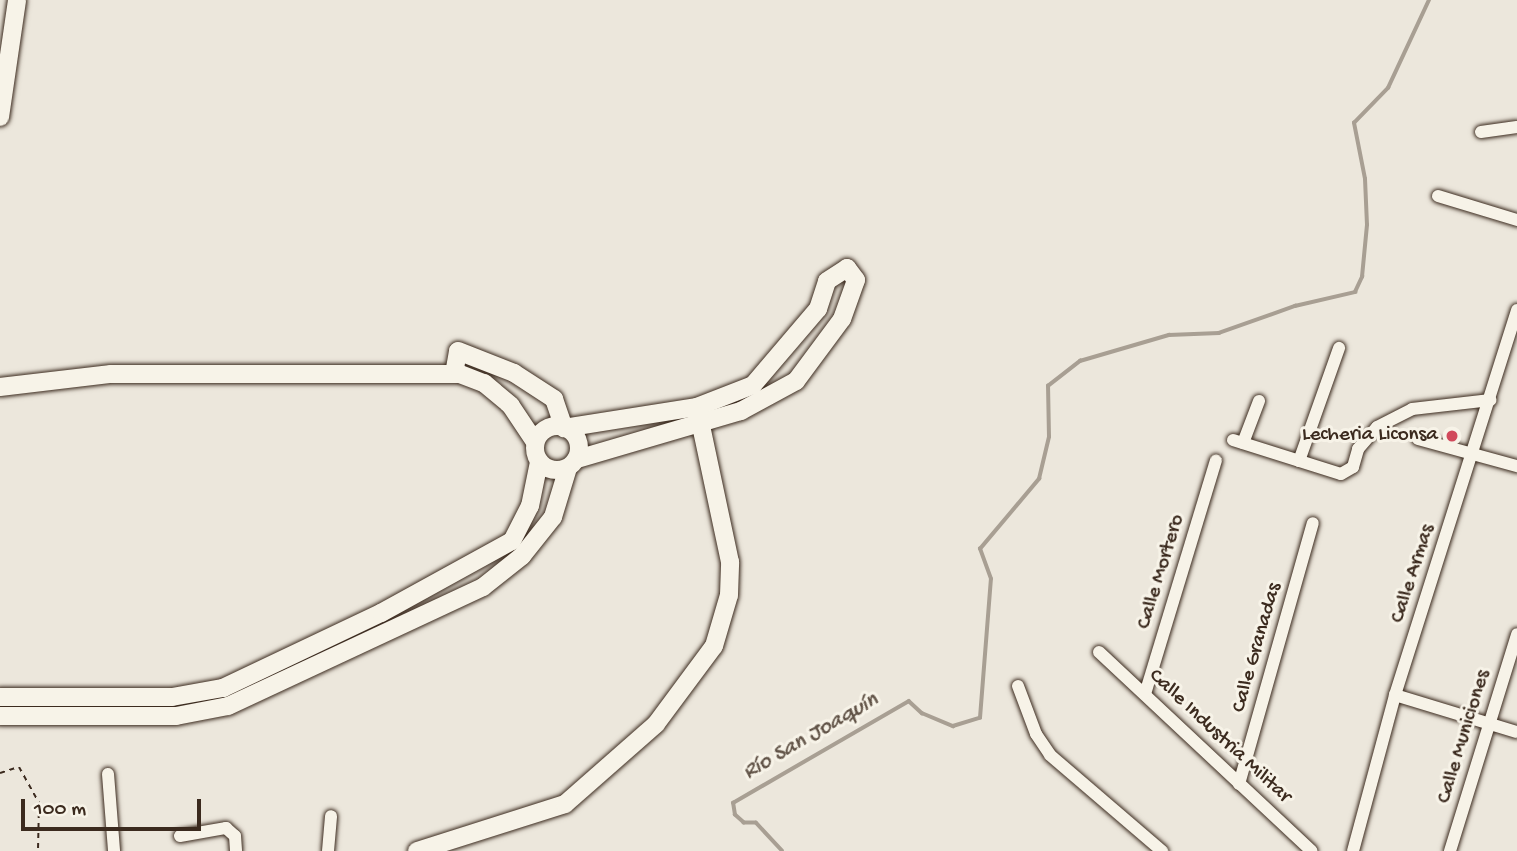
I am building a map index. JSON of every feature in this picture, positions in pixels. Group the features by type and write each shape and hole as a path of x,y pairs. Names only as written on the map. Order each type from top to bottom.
{"street":[{"path":"0,117 17,0"},
{"path":"1481,132 1517,127"},
{"path":"1438,196 1517,220"},
{"path":"535,442 544,430 697,407 753,385 818,309 827,281 847,268 856,280 842,320 796,381 741,411 701,425 550,470 539,463"},
{"name":"Calle Armas","path":"1353,851 1395,695 1517,310"},
{"path":"1299,461 1339,348"},
{"path":"0,716 176,716 228,706 483,587 523,556 552,517 579,444 564,428 554,399 514,373 458,351 454,374"},
{"path":"0,387 111,374 454,374 484,383 511,406 535,442 539,463 530,506 512,541 381,613 223,688 172,697 0,697"},
{"path":"1259,401 1238,441 1341,474 1353,467 1358,449 1377,427 1412,409 1489,400"},
{"path":"417,851 565,804 656,724 715,646 729,595 730,562 697,407"},
{"path":"1418,439 1517,466"},
{"name":"Calle Mortero","path":"1145,694 1216,461"},
{"name":"Calle Granadas","path":"1239,784 1313,523"},
{"name":"Calle Municiones","path":"1450,851 1517,634"},
{"name":"Calle Industria Militar","path":"1099,652 1312,851"},
{"path":"1018,686 1036,734 1050,755 1162,851"},
{"path":"1395,695 1517,732"},
{"path":"108,774 114,851"},
{"path":"328,851 331,816"},
{"path":"180,836 226,828 235,836 236,851"}],"path":[{"path":"0,773 19,767 39,803 38,851"}],"waterway":[{"name":"Río San Joaquín","path":"782,851 756,823 744,823 735,815 733,803 909,701 922,713 953,726 980,718 991,579 980,549 1039,479 1049,437 1048,386 1080,361 1169,335 1219,333 1295,306 1355,292 1362,277 1367,225 1365,179 1354,123 1388,88 1429,0"}],"place":[{"name":"Lecheria Liconsa","path":"1452,436"}]}
